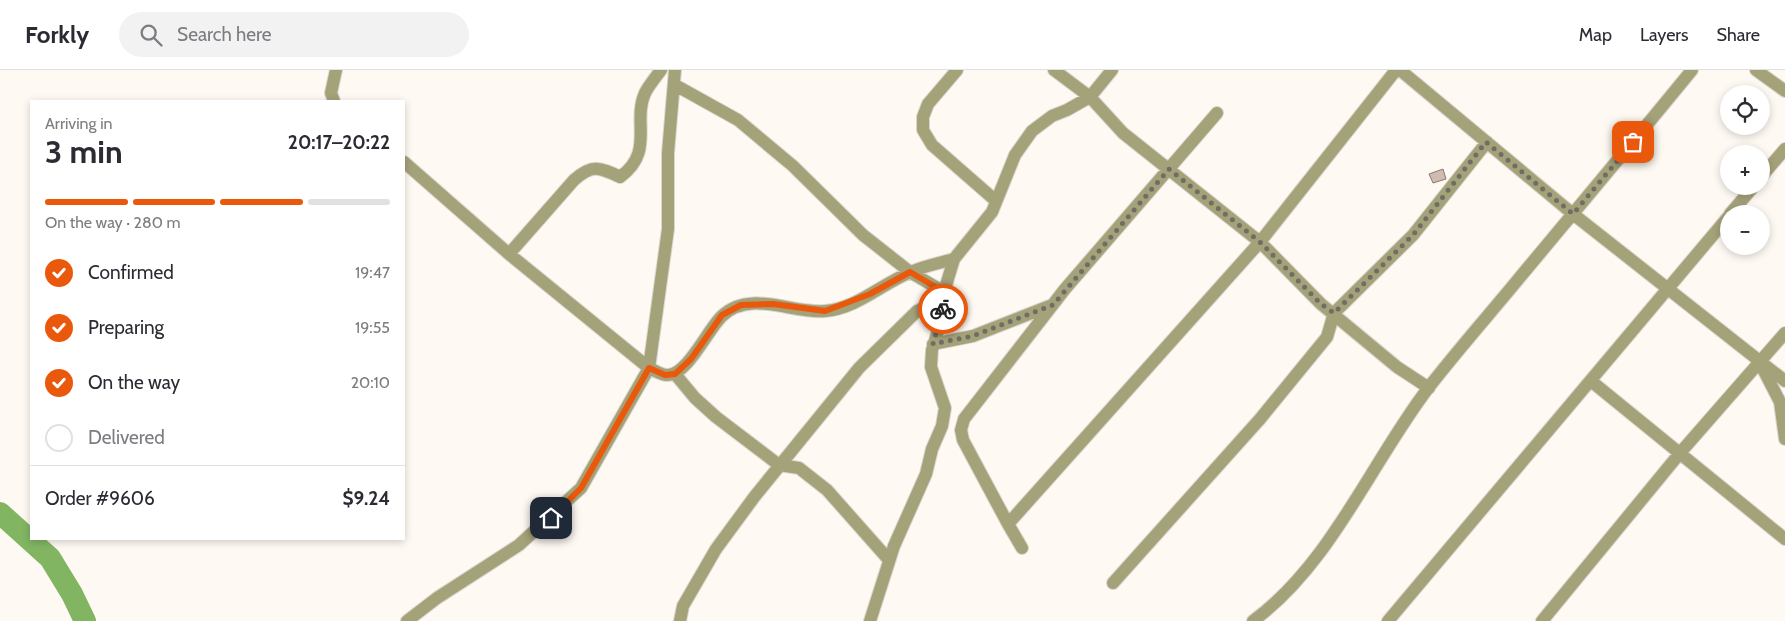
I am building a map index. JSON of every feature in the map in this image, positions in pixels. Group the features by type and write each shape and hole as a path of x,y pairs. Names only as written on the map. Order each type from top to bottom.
{"street":[{"path":"334,100 331,93 336,70"},
{"path":"510,254 584,171 595,167 620,177 629,170 642,140 645,94 661,70"},
{"path":"407,621 437,598 519,545 581,488 649,368 668,229 668,153 675,70"},
{"path":"957,70 928,104 923,117 923,130 932,145 996,202"},
{"path":"1054,70 1090,97 1123,133 1260,242 1321,304 1397,367 1429,388"},
{"path":"870,621 889,560 926,474 932,449 942,426 945,408 931,367 933,344 943,315 943,299 954,259 992,212 1015,155 1032,131 1052,116 1090,97 1112,70"},
{"path":"1008,524 1260,242 1398,70 1573,214 1785,382"},
{"path":"1253,621 1266,612 1320,550 1353,505 1429,388 1692,70"},
{"path":"1756,70 1785,92"},
{"path":"675,85 738,120 763,140 864,235 943,299"},
{"path":"1022,548 968,452 961,430 964,419 1053,305 1217,113"},
{"path":"1113,583 1260,419 1326,337 1334,313 1413,235 1486,142"},
{"path":"1770,166 1785,149"},
{"path":"405,163 510,254 649,368 665,375 675,374 691,359 722,315 741,305 773,304 825,311 870,294 910,272 954,259"},
{"path":"1738,205 1747,195"},
{"path":"1388,621 1720,227"},
{"path":"680,621 683,606 716,549 780,465 859,368 905,321 926,307 943,299"},
{"path":"933,344 973,336 1053,305"},
{"path":"1542,621 1680,453 1785,333"},
{"path":"1760,362 1780,402 1785,439"},
{"path":"675,374 694,398 716,417 780,465 799,468 827,490 889,560"},
{"path":"1591,381 1785,539"},
{"path":"942,426 961,430"}],"building":[{"path":"1443,169 1446,179 1433,183 1429,174"}],"waterway":[{"path":"0,513 50,558 72,594 85,621"}],"way so far":[{"path":"943,309 943,315 933,344 973,336 1053,305 1065,288 1169,169 1225,212 1260,242 1321,304 1334,313 1413,235 1486,142 1573,214 1633,142"}],"route":[{"path":"551,518 581,488 649,368 665,375 675,374 691,359 722,315 741,305 773,304 825,311 870,294 910,272 944,292 943,309"}]}
